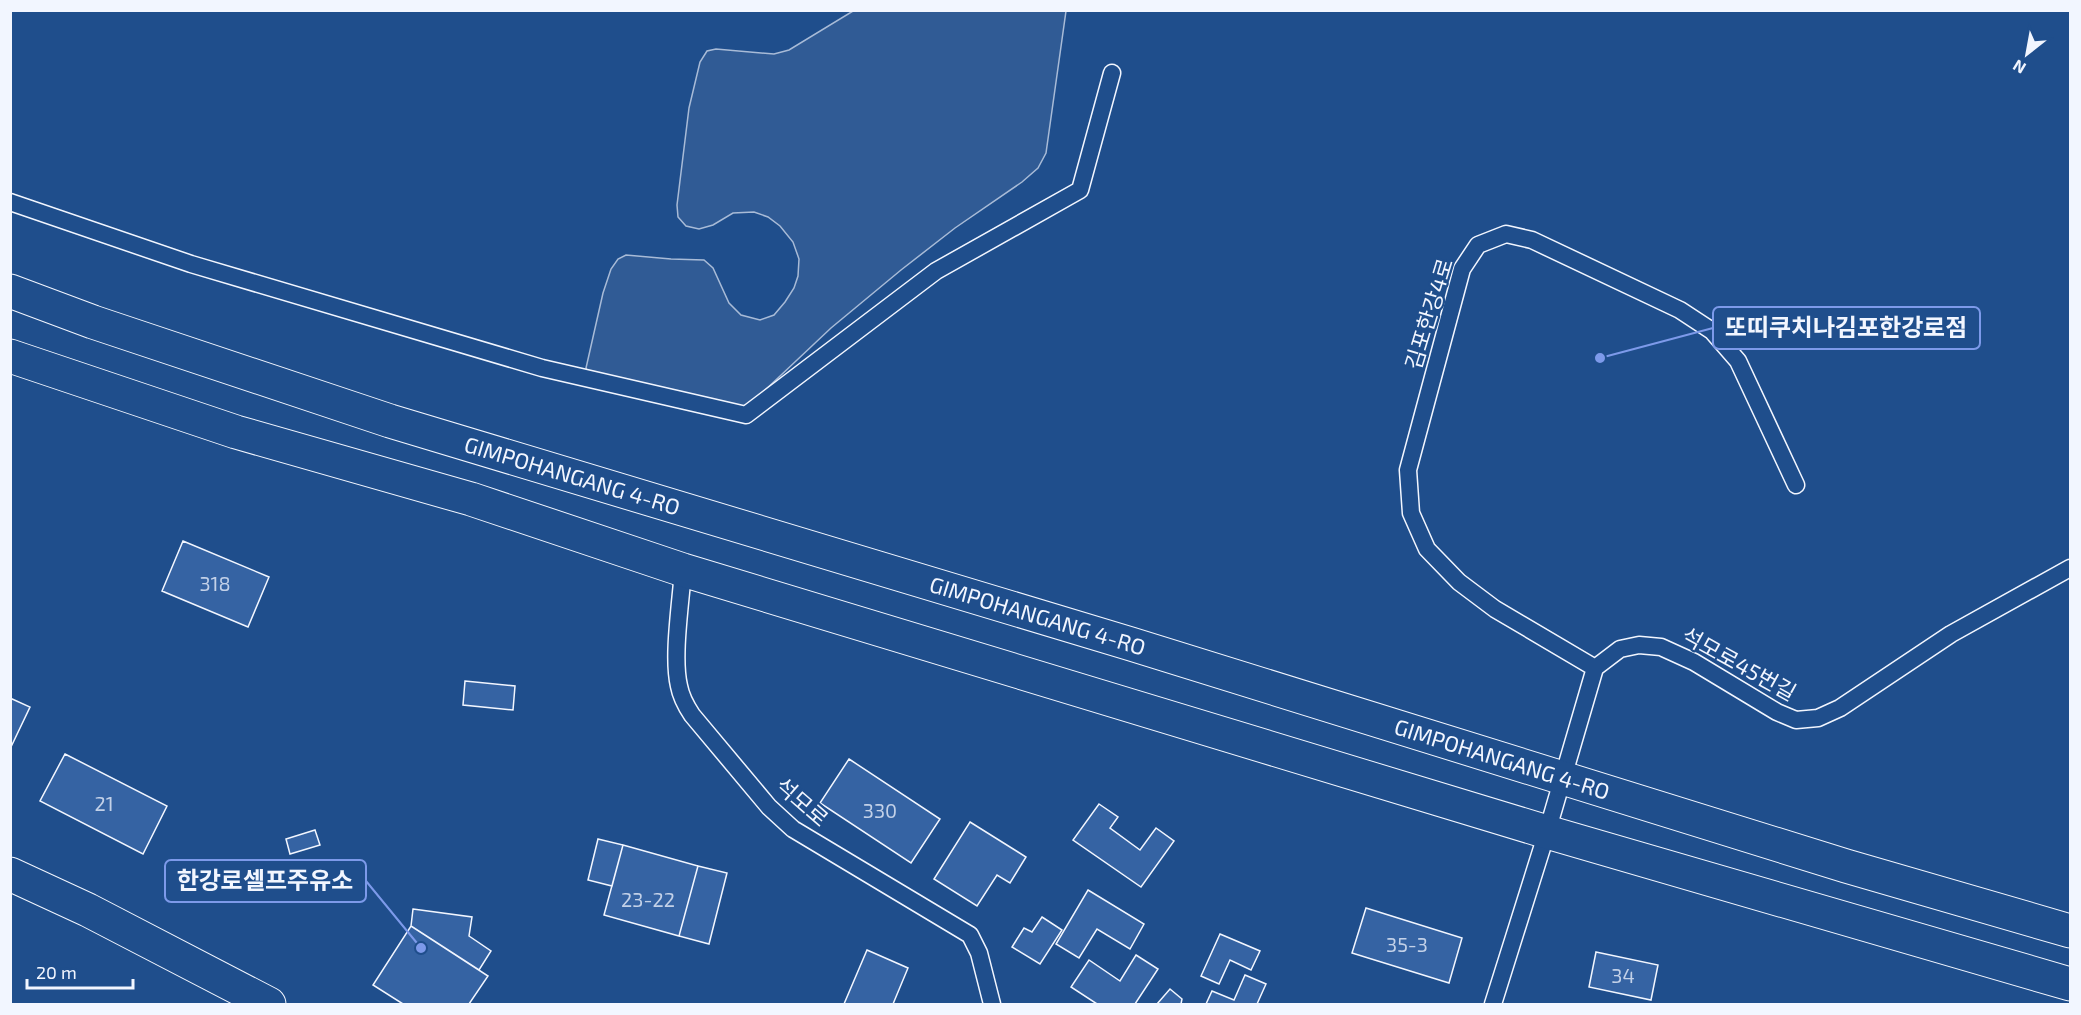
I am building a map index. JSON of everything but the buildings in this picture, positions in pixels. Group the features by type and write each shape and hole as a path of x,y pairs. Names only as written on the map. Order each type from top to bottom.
{"street":[{"name":"GIMPOHANGANG 4-RO","path":"10,291 93,322 390,421 1131,644 1846,866 2070,931"},
{"path":"10,356 236,432 471,499 684,570 1547,832 2070,984"},
{"path":"10,874 109,921 269,1005"}],"lane":[{"path":"10,202 191,264 542,368 746,415 936,271 1080,190 1112,73"},
{"name":"김포한강4로","path":"1595,668 1496,609 1459,582 1427,549 1411,513 1408,470 1462,269 1478,245 1506,234 1532,240 1680,310 1712,331 1738,361 1796,485"},
{"name":"석모로45번길","path":"1595,668 1620,649 1639,645 1661,647 1694,662 1777,712 1796,720 1818,718 1840,708 1951,634 2070,568"},
{"name":"석모로","path":"684,570 677,656 678,684 683,700 692,715 769,807 793,829 970,935 979,953 992,1005"},
{"path":"1493,1005 1595,668"}],"shaded area":[{"path":"853,11 1066,11 1046,153 1038,168 901,270 831,328 744,410 589,379 586,368 603,293 611,269 618,259 626,255 704,260 713,268 729,303 741,315 760,320 774,315 785,302 798,276 799,259 793,242 780,226 768,217 754,212 733,213 713,225 699,229 686,226 678,217 677,205 689,108 700,62 707,51 716,49 774,54 789,50"}],"place":[{"name":"또띠쿠치나김포한강로점","path":"1600,358"},
{"name":"한강로셀프주유소","path":"421,948"}]}
